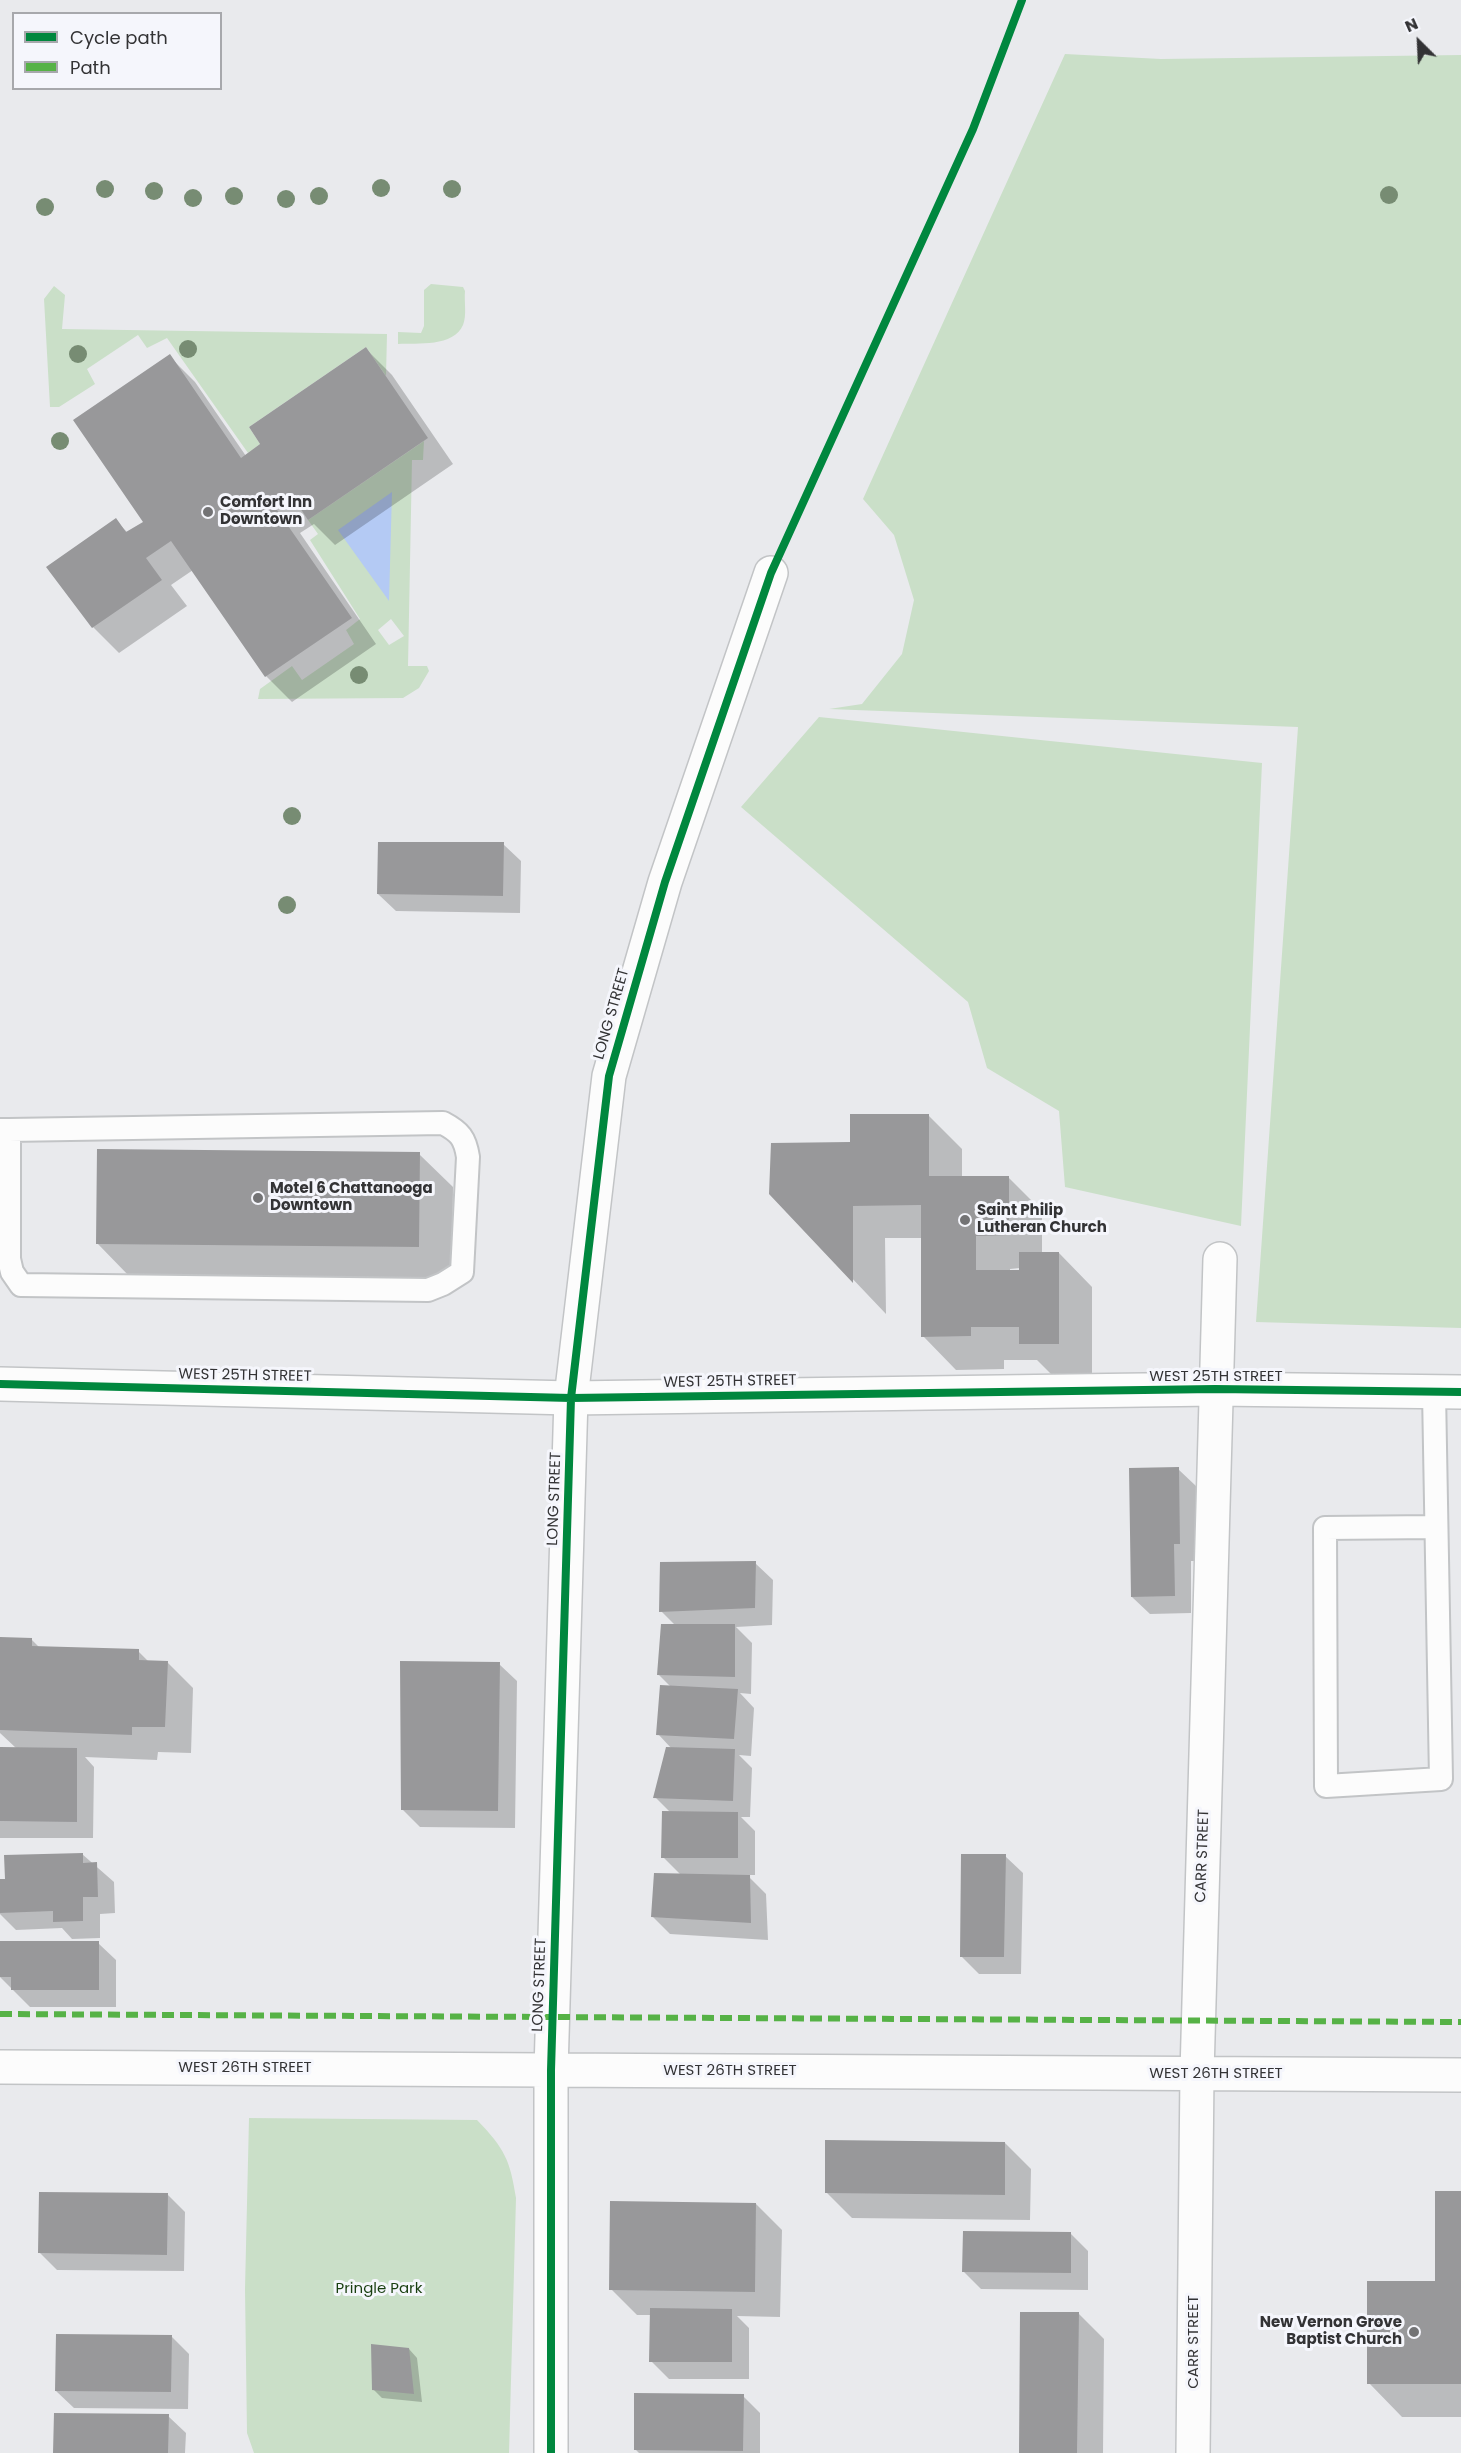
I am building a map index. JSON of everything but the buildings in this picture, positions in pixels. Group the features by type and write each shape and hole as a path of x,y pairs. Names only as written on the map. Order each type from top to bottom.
{"street":[{"name":"LONG STREET","path":"551,2453 551,2070 571,1398 609,1076 665,882 771,573"},
{"name":"CARR STREET","path":"1194,2453 1197,2073 1220,1259"},
{"name":"WEST 25TH STREET","path":"0,1384 571,1398 1215,1389 1447,1392"},
{"name":"WEST 26TH STREET","path":"0,2067 1461,2075"}],"lane":[{"path":"443,1124 458,1131 465,1141 468,1157 462,1272 428,1290 21,1285 12,1272 9,1259 4,1130 443,1124"},
{"path":"1436,1527 1325,1528 1326,1786 1441,1779 1436,1527 1447,1392"}],"green space":[{"path":"1065,54 1161,59 1461,55 1461,1328 1256,1322 1298,727 829,709 862,704 902,654 914,600 894,535 863,499"},
{"path":"431,284 463,287 465,313 463,325 452,337 443,340 398,344 398,332 421,333 424,326 424,290"},
{"path":"54,286 65,295 62,329 387,334 386,376 366,347 249,427 260,444 248,453 167,338 147,348 138,335 87,369 95,384 59,407 50,407 44,299"},
{"path":"424,441 423,460 412,460 408,666 427,666 429,671 419,688 403,698 258,699 260,689 292,666 302,680 354,644 346,630 360,619 310,540 318,534 308,520","holes":["391,619 404,636 389,645 378,630"]},
{"path":"819,717 1262,763 1241,1226 1065,1187 1059,1111 987,1068 968,1002 741,807"},
{"name":"Pringle Park","path":"249,2118 477,2120 494,2139 508,2164 516,2198 509,2453 254,2453 247,2433 245,2289"}],"water":[{"path":"392,492 389,601 338,530"}],"marked path":[{"path":"0,2014 1461,2022"}],"cycle path":[{"path":"551,2453 551,2070 571,1398 609,1076 665,882 771,573 973,129 1022,0"},
{"path":"0,1384 571,1398 1215,1389 1461,1392"}],"place":[{"name":"Comfort Inn Downtown","path":"208,512"},
{"name":"Motel 6 Chattanooga Downtown","path":"258,1198"},
{"name":"Saint Philip Lutheran Church","path":"965,1220"},
{"name":"New Vernon Grove Baptist Church","path":"1414,2332"}]}
